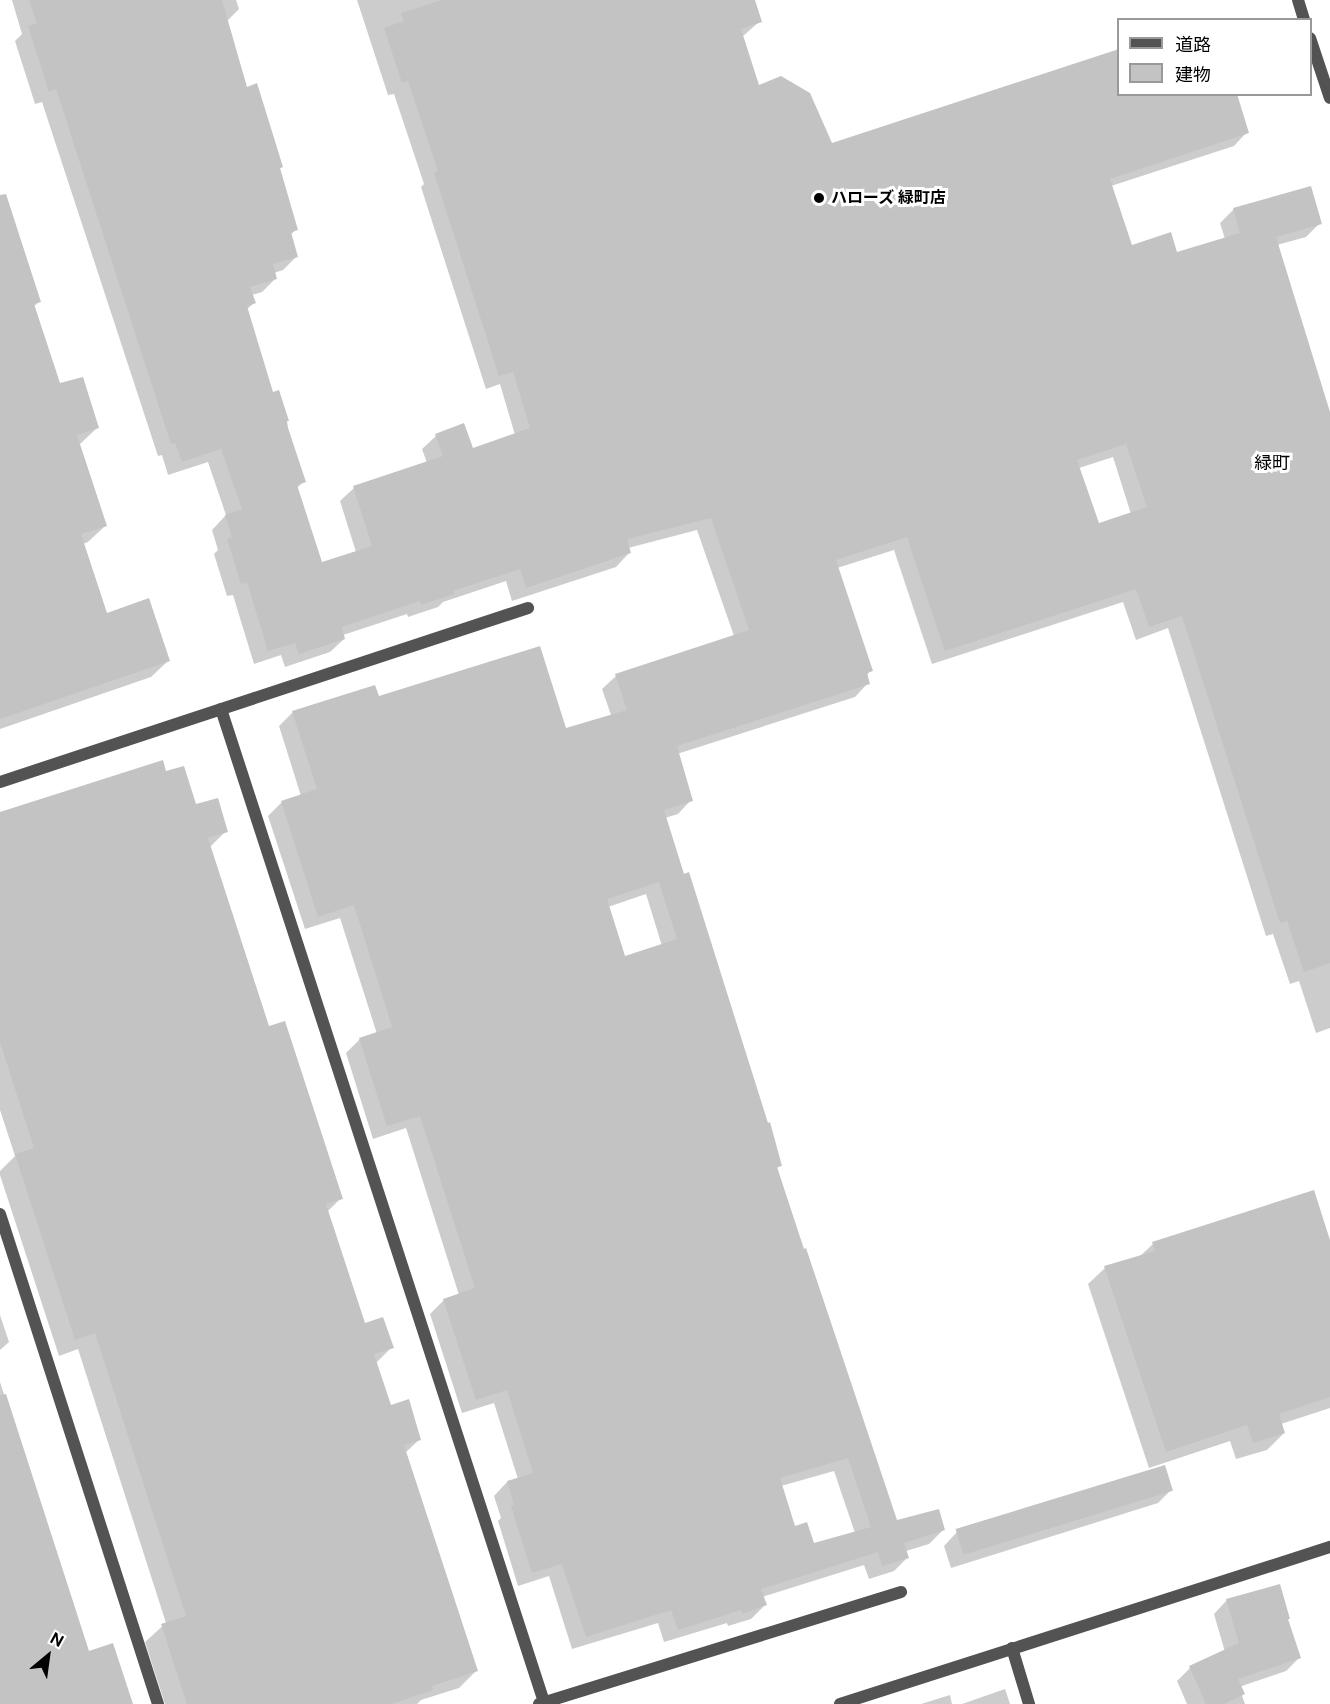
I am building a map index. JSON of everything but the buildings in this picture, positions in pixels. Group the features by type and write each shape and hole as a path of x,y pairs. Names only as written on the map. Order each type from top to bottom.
{"street":[{"path":"1298,0 1303,18"},
{"path":"1312,41 1330,98"},
{"path":"0,782 528,608"},
{"path":"221,709 542,1703 901,1592"},
{"path":"0,1214 158,1704"},
{"path":"840,1704 1330,1548"},
{"path":"1012,1648 1029,1704"}],"place":[{"name":"ハローズ 緑町店","path":"819,198"}],"district":[{"name":"緑町","path":"1272,463"}]}
